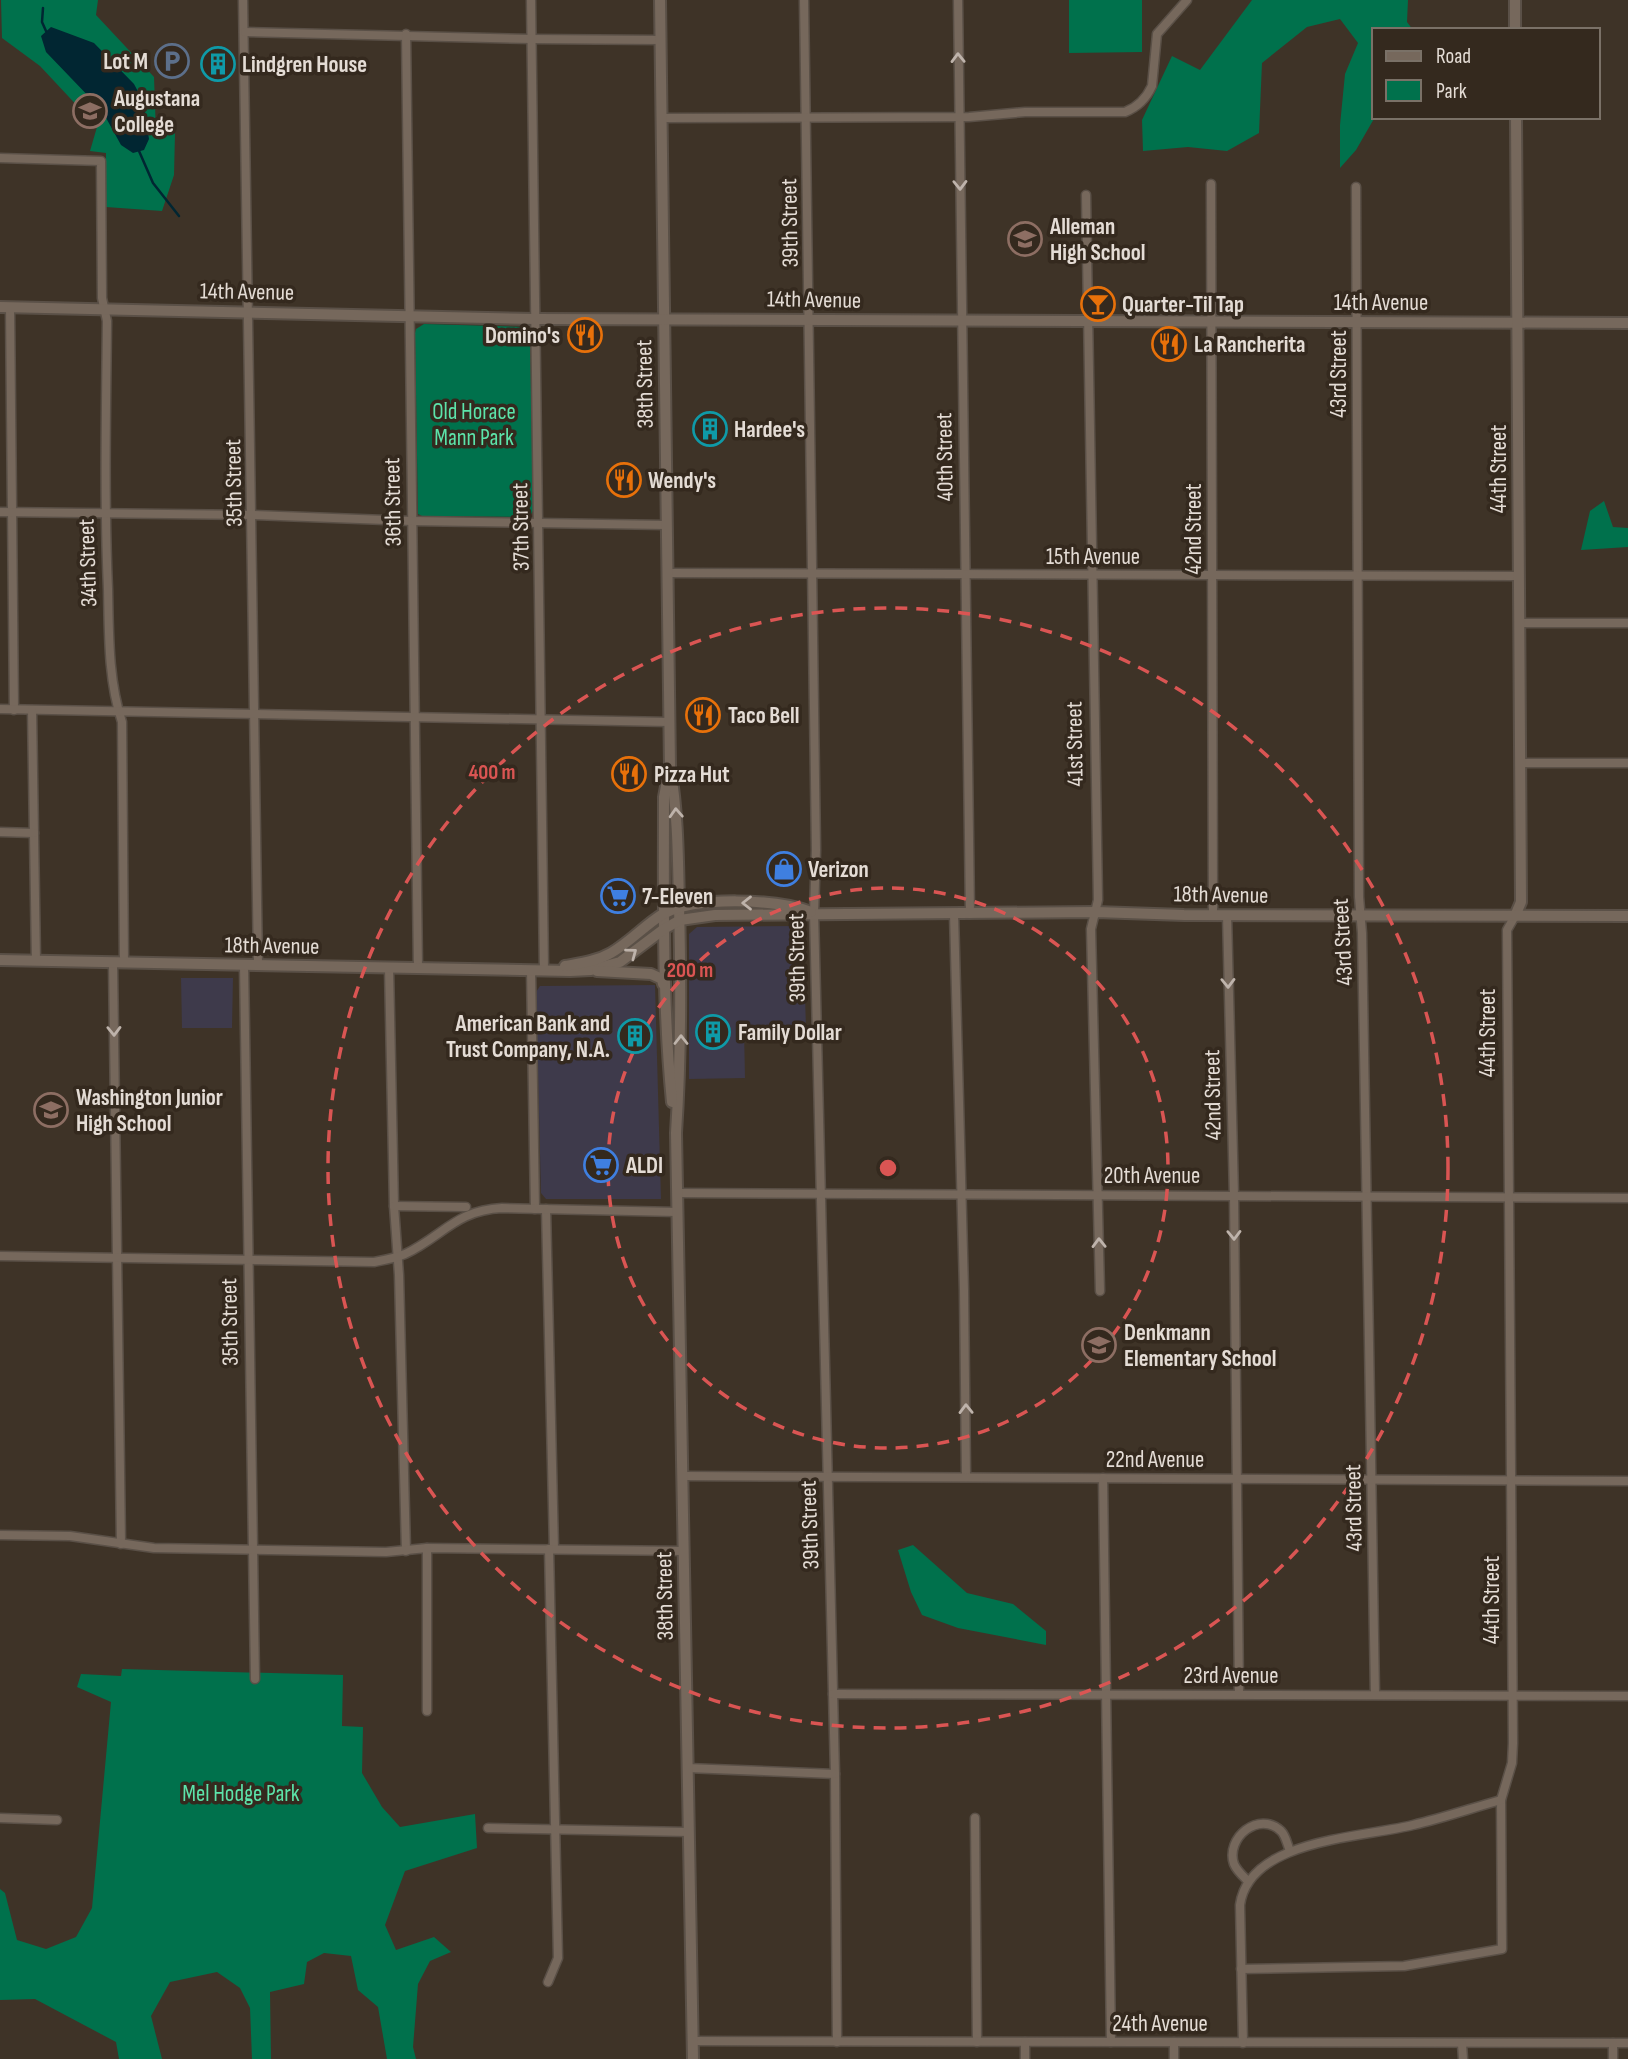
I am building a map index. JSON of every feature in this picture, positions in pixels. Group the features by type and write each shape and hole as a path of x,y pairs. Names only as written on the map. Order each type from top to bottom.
{"street":[{"name":"35th Street","path":"243,0 258,965"},
{"name":"37th Street","path":"531,0 544,970"},
{"name":"38th Street","path":"660,0 670,767 675,796 680,920 681,1051 676,1133 693,2059"},
{"name":"39th Street","path":"804,0 813,575 816,850 814,914 835,1774 837,2042"},
{"name":"40th Street","path":"958,0 970,914"},
{"path":"662,118 959,117 1025,112 1117,113 1135,108 1152,86 1157,34 1187,0"},
{"path":"1514,0 1515,28"},
{"path":"244,32 661,40"},
{"name":"36th Street","path":"406,34 418,969"},
{"name":"44th Street","path":"1241,1969 1404,1966 1502,1949 1501,1800 1512,1763 1507,930 1521,902 1516,119"},
{"name":"34th Street","path":"0,158 101,161 104,310 107,321 105,514 109,634 118,712 122,722 116,1258 121,1544"},
{"name":"42nd Street","path":"1211,184 1213,915"},
{"name":"43rd Street","path":"1356,187 1359,897 1375,1695"},
{"name":"41st Street","path":"1086,195 1098,900 1091,929 1100,1291"},
{"path":"5,307 12,512 14,709"},
{"name":"14th Avenue","path":"5,307 535,319 1628,323"},
{"path":"0,512 666,525"},
{"name":"15th Avenue","path":"667,573 1518,576"},
{"path":"1519,623 1628,623"},
{"path":"0,709 670,722"},
{"path":"32,710 36,961"},
{"path":"1520,763 1628,764"},
{"name":"38th Street","path":"670,767 664,797 664,986 665,1036 676,1133"},
{"path":"0,832 34,833"},
{"name":"18th Avenue","path":"544,970 600,958 664,914 701,903 796,906 814,914"},
{"name":"18th Avenue","path":"0,960 591,970 620,962 680,920 715,915 1096,912 1213,915 1628,916"},
{"path":"954,914 966,1477"},
{"name":"42nd Street","path":"1227,915 1234,1195 1239,1694"},
{"name":"35th Street","path":"244,965 255,1679"},
{"path":"389,968 405,1551"},
{"path":"531,970 535,1209"},
{"path":"591,970 651,974 662,979 664,986"},
{"name":"20th Avenue","path":"677,1193 1628,1198"},
{"path":"394,1206 466,1207"},
{"path":"0,1256 374,1262 398,1256 475,1211 502,1208 677,1212"},
{"path":"546,1209 558,1958 548,1982"},
{"name":"22nd Avenue","path":"683,1476 1628,1482"},
{"path":"1103,1478 1111,2042"},
{"path":"0,1535 61,1535 154,1548 684,1551"},
{"path":"427,1548 427,1711"},
{"name":"23rd Avenue","path":"833,1693 1628,1696"},
{"path":"687,1768 835,1774"},
{"path":"1243,2043 1240,1905 1248,1881 1268,1864 1290,1851 1413,1826 1501,1800"},
{"path":"0,1818 57,1820"},
{"path":"975,1818 977,2042"},
{"path":"1248,1881 1237,1869 1232,1854 1235,1842 1246,1829 1261,1825 1275,1827 1284,1835 1290,1851"},
{"path":"488,1828 688,1832"},
{"name":"24th Avenue","path":"692,2041 1628,2043"},
{"path":"1024,2042 1025,2059"},
{"path":"1174,2042 1174,2059"},
{"path":"1462,2043 1463,2059"},
{"path":"1613,2043 1613,2059"}],"shaded area":[{"path":"799,926 803,930 806,1028 744,1029 745,1078 689,1079 689,934 697,927"},
{"path":"181,978 233,978 232,1028 182,1028"},
{"path":"655,985 661,1199 546,1199 541,1193 536,992 540,986"}],"green space":[{"path":"1,0 98,0 96,15 154,77 156,133 175,133 174,175 162,211 106,207 106,153 90,151 97,127 40,66 2,38"},
{"path":"1069,0 1142,0 1142,52 1069,53"},
{"path":"1252,0 1408,0 1407,22 1412,28 1372,28 1374,119 1356,150 1340,168 1340,125 1345,74 1358,43 1340,19 1307,27 1262,63 1259,133 1227,151 1188,147 1143,151 1142,120 1172,56 1200,70"},
{"name":"Old Horace Mann Park","path":"424,324 523,327 530,333 533,511 529,517 418,514 415,333 416,329"},
{"path":"1604,501 1613,527 1628,528 1628,547 1581,550 1590,511"},
{"path":"913,1545 967,1593 1013,1604 1046,1631 1046,1645 958,1628 922,1615 911,1592 898,1550"},
{"name":"Mel Hodge Park","path":"122,1669 343,1675 342,1726 363,1727 362,1773 382,1807 400,1827 475,1814 477,1848 405,1871 385,1925 396,1950 434,1937 451,1952 430,1961 418,1984 413,2047 416,2059 387,2059 378,2007 358,1990 351,1956 324,1953 307,1962 304,1984 270,1992 271,2059 252,2059 250,2008 240,1988 217,1972 170,1982 151,2016 162,2059 119,2059 116,2042 35,1999 0,2000 0,1889 5,1893 17,1940 46,1949 76,1937 92,1908 111,1702 77,1687 81,1674 121,1676"}],"water":[{"path":"51,27 94,43 134,84 143,101 149,139 144,150 133,153 121,145 94,102 46,52 41,36"}],"waterway":[{"path":"43,8 42,22 46,31"},
{"path":"139,151 153,183 179,216"}],"place":[{"name":"Lot M","path":"172,61"},
{"name":"Lindgren House","path":"218,64"},
{"name":"Augustana College","path":"90,111"},
{"name":"Alleman High School","path":"1025,239"},
{"name":"Quarter-Til Tap","path":"1098,304"},
{"name":"Domino's","path":"585,335"},
{"name":"La Rancherita","path":"1169,344"},
{"name":"Hardee's","path":"710,429"},
{"name":"Wendy's","path":"624,480"},
{"name":"Taco Bell","path":"703,715"},
{"name":"Pizza Hut","path":"629,774"},
{"name":"Verizon","path":"784,869"},
{"name":"7-Eleven","path":"618,896"},
{"name":"Family Dollar","path":"713,1032"},
{"name":"American Bank and Trust Company, N.A.","path":"635,1036"},
{"name":"Washington Junior High School","path":"51,1110"},
{"name":"ALDI","path":"601,1165"},
{"name":"Denkmann Elementary School","path":"1099,1345"}]}
